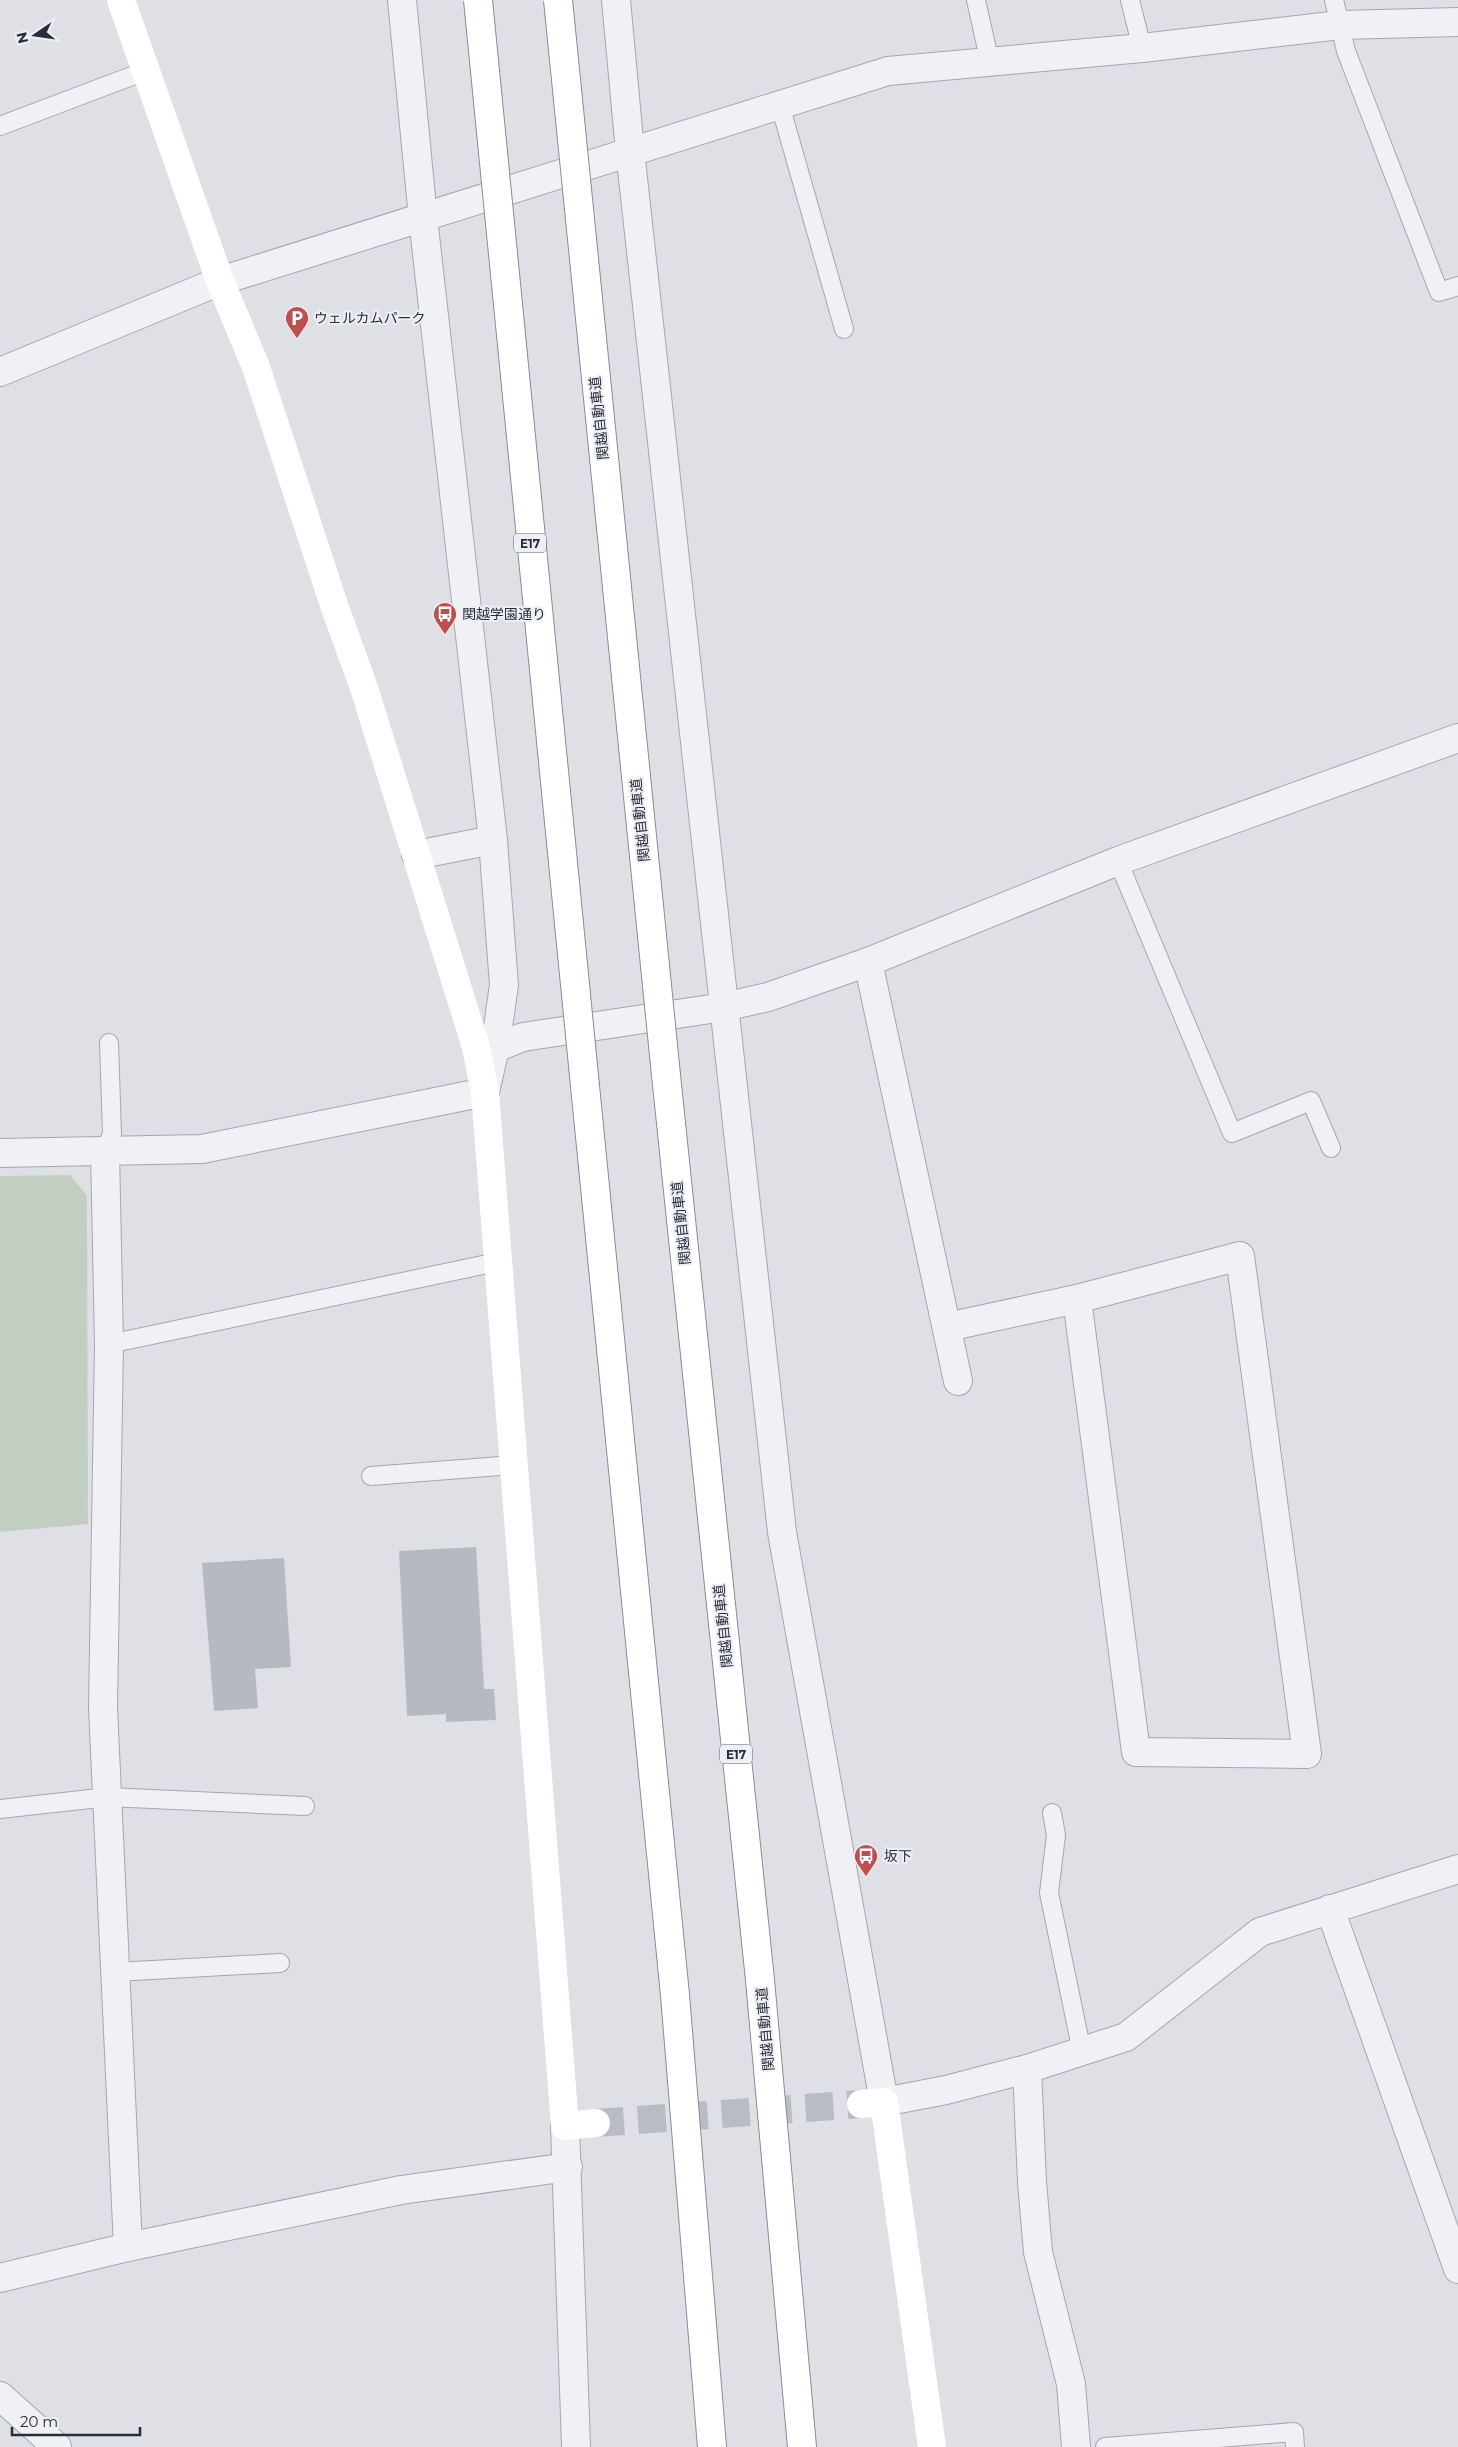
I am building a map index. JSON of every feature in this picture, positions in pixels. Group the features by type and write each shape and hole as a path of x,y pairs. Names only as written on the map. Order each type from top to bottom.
{"main road":[{"path":"121,0 220,281 256,367 334,605 364,688 476,1047 485,1092 565,2126 596,2123"},
{"name":"E17","path":"478,0 675,1995 712,2447"},
{"name":"関越自動車道","path":"558,0 666,1075 760,1980 802,2447"},
{"path":"873,2103 932,2447"}],"street":[{"path":"0,1153 202,1149 485,1092 495,1048 504,985 493,840 423,218 402,0"},
{"path":"616,0 630,151 782,1532 873,2103 946,2090 1027,2069 1126,2037 1260,1932 1458,1869"},
{"path":"0,372 220,281 888,71 1142,48 1337,13 1458,22"},
{"path":"495,1048 523,1037 724,1007 768,997 868,962 1118,861 1458,738"},
{"path":"416,855 493,840"},
{"path":"868,962 958,1381"},
{"path":"105,1151 109,1344 103,1708 128,2247"},
{"path":"947,1327 1077,1299 1240,1256 1307,1754 1136,1752 1077,1299"},
{"path":"1330,1909 1458,2269"},
{"path":"1027,2069 1032,2182 1038,2252 1071,2384 1076,2447"},
{"path":"565,2126 568,2167 576,2447"},
{"path":"0,2278 128,2247 400,2190 568,2167"},
{"path":"0,2396 57,2447"}],"lane":[{"path":"976,0 990,63"},
{"path":"1130,0 1142,48"},
{"path":"1337,13 1346,51 1439,292 1458,286"},
{"path":"0,126 145,71"},
{"path":"780,105 844,329"},
{"path":"1118,861 1232,1133 1311,1101 1331,1148"},
{"path":"105,1151 112,1134 109,1043"},
{"path":"109,1344 497,1262"},
{"path":"371,1476 513,1465"},
{"path":"0,1809 108,1797 305,1806"},
{"path":"1052,1813 1056,1835 1049,1893 1082,2052"},
{"path":"116,1972 280,1963"},
{"path":"1105,2447 1294,2432 1295,2447"}],"green space":[{"path":"70,1175 87,1196 88,1524 0,1532 0,1176"}],"building":[{"path":"476,1547 484,1689 494,1689 496,1720 446,1722 446,1714 407,1716 399,1551"},
{"path":"284,1558 291,1667 255,1669 258,1708 214,1711 202,1563"}],"tunnel":[{"path":"596,2123 861,2104"}],"place":[{"name":"ウェルカムパーク","path":"297,339"},
{"name":"関越学園通り","path":"445,635"},
{"name":"坂下","path":"866,1877"}]}
